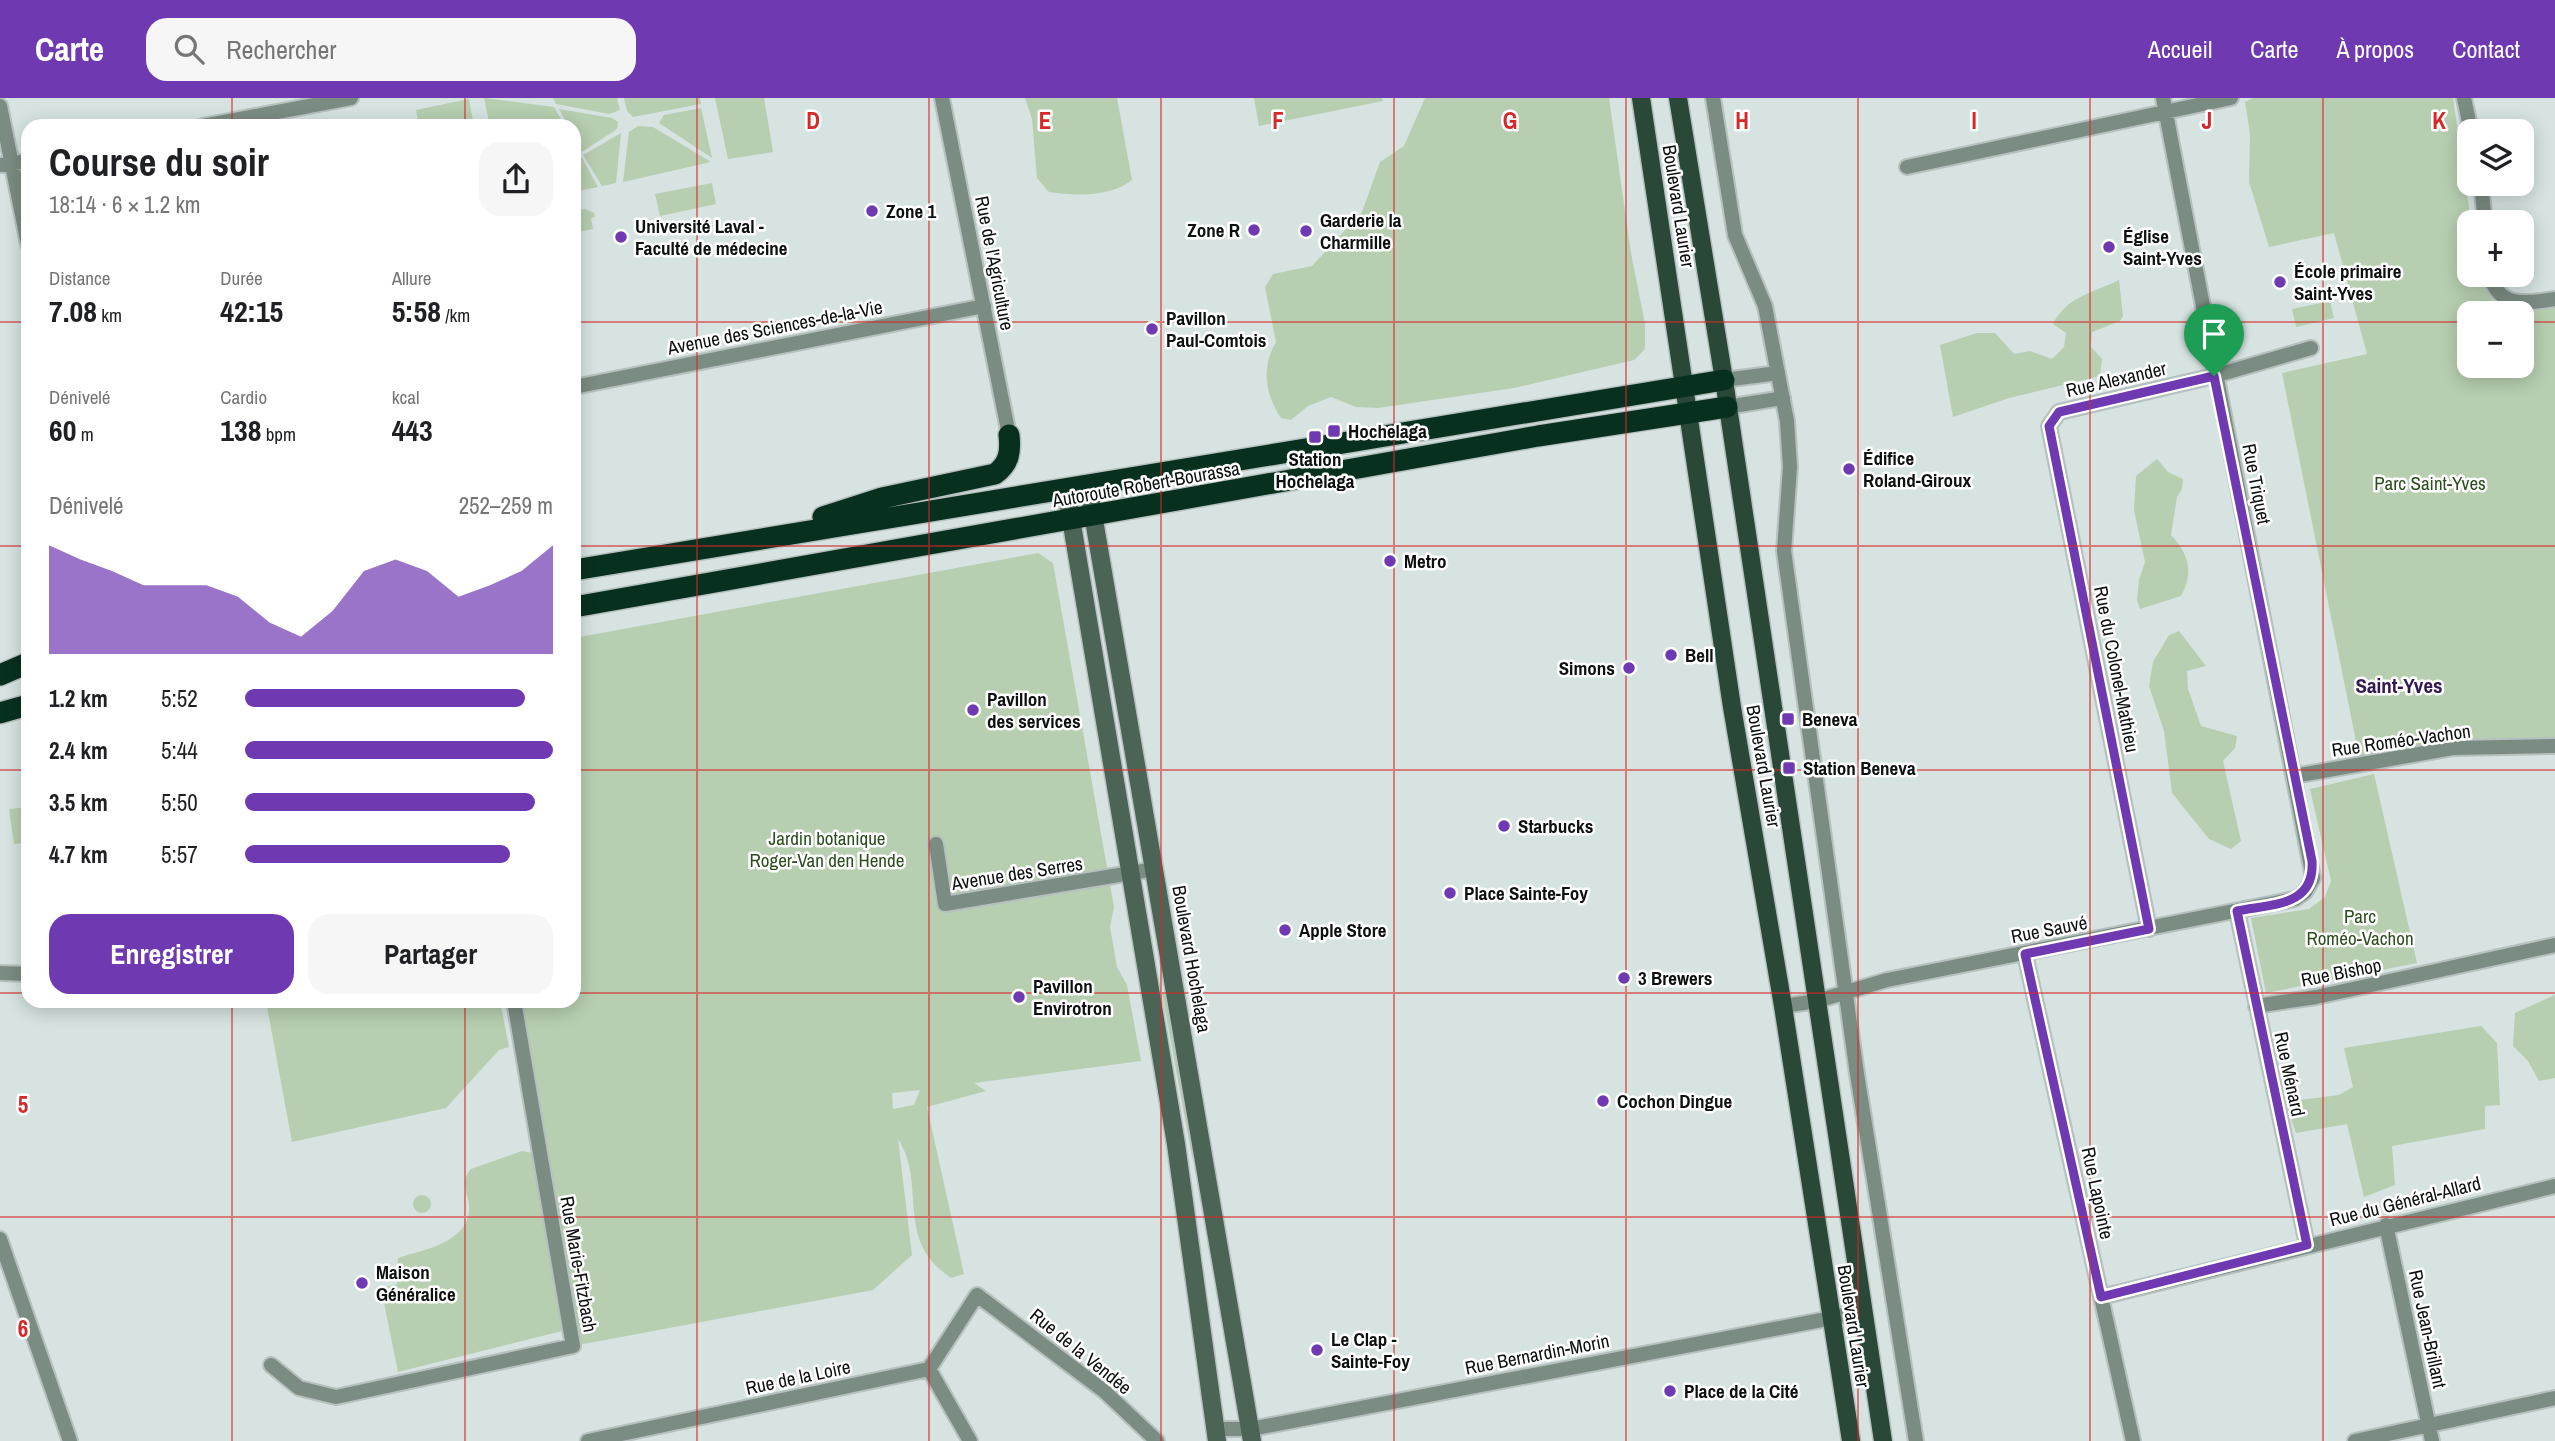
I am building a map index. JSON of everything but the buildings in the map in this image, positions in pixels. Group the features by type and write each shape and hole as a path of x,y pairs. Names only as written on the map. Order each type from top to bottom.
{"highway":[{"name":"Autoroute Robert-Bourassa","path":"581,569 1724,380"},
{"name":"Autoroute Robert-Bourassa","path":"581,606 1538,436 1727,407"},
{"path":"637,560 736,534 851,510 931,486 995,474 1004,468 1009,457 1009,435"},
{"path":"581,617 658,591"},
{"path":"0,675 21,666"},
{"path":"0,682 21,678"},
{"path":"0,713 21,707"},
{"path":"0,724 21,720"}],"main road":[{"name":"Boulevard Laurier","path":"1641,98 1732,707 1783,1006 1851,1441"},
{"name":"Boulevard Laurier","path":"1678,98 1724,380 1883,1441"},
{"name":"Boulevard Hochelaga","path":"1088,485 1251,1435"},
{"path":"1066,489 1176,1144 1217,1435"}],"street":[{"path":"259,119 351,98"},
{"name":"Rue de l'Agriculture","path":"942,98 1009,435"},
{"path":"1713,98 1735,236 1765,306 1783,398 1790,467 1784,551 1846,991 1916,1441"},
{"path":"1907,167 2163,105 2231,98"},
{"path":"2464,98 2468,119"},
{"name":"Rue Triquet","path":"2163,105 2313,878"},
{"path":"0,106 6,164 21,219"},
{"path":"2495,287 2513,302 2525,304 2555,299"},
{"name":"Avenue des Sciences-de-la-Vie","path":"581,386 984,306"},
{"name":"Rue Alexander","path":"2053,418 2059,412 2214,376 2311,348"},
{"path":"1724,380 1778,373"},
{"path":"1727,407 1783,398"},
{"name":"Rue du Colonel-Mathieu","path":"2053,418 2049,426 2149,929"},
{"name":"Rue Roméo-Vachon","path":"2294,776 2452,748 2555,746"},
{"name":"Avenue des Serres","path":"936,844 945,904 1155,869"},
{"name":"Rue Sauvé","path":"1783,1006 2295,899 2305,892 2313,878"},
{"name":"Rue Ménard","path":"2237,911 2307,1245"},
{"name":"Rue Bishop","path":"2256,1006 2329,995 2555,945"},
{"name":"Rue Lapointe","path":"2025,954 2133,1441"},
{"path":"0,973 21,974"},
{"name":"Rue Marie-Fitzbach","path":"271,1365 299,1388 336,1397 573,1346 515,1008"},
{"name":"Rue du Général-Allard","path":"2101,1297 2386,1225 2555,1186"},
{"name":"Rue Jean-Brillant","path":"2386,1225 2432,1441"},
{"path":"0,1239 70,1441"},
{"name":"Rue de la Vendée","path":"929,1369 977,1295 1104,1391 1157,1441"},
{"name":"Rue Bernardin-Morin","path":"1217,1435 1251,1435 1863,1310"},
{"path":"929,1369 970,1441"},
{"name":"Rue de la Loire","path":"588,1441 929,1369"},
{"path":"2355,1441 2555,1398"}],"green space":[{"path":"484,98 554,107 561,119 488,119"},
{"path":"553,98 617,98 620,110 609,114 556,104"},
{"path":"624,98 700,98 701,104 633,117 627,111"},
{"path":"715,98 764,98 773,152 728,159"},
{"path":"1025,98 1117,98 1132,180 1114,190 1103,192 1049,192 1037,178 1032,119"},
{"path":"1254,98 1382,98 1383,101 1259,126"},
{"path":"1425,98 1609,98 1631,253 1645,324 1645,349 1634,360 1514,388 1378,408 1356,407 1331,397 1308,406 1291,420 1281,418 1268,390 1268,361 1276,342 1265,287 1273,274 1312,266 1362,212 1380,162 1404,146"},
{"name":"Parc Saint-Yves","path":"2253,98 2453,98 2457,126 2457,196 2467,196 2469,210 2457,210 2457,287 2485,287 2493,301 2457,301 2457,378 2534,378 2534,310 2555,307 2555,742 2451,743 2359,756 2282,373 2367,354 2334,233 2269,247 2249,182 2250,133 2245,102"},
{"path":"469,99 473,119 418,119 416,110"},
{"path":"701,108 712,158 659,123 664,115"},
{"path":"559,109 612,118 618,122 617,129 582,152 581,119 564,119"},
{"path":"638,126 653,127 711,162 623,182 629,132"},
{"path":"621,133 616,183 602,186 583,155"},
{"path":"581,156 598,187 581,191"},
{"path":"712,183 716,204 660,216 655,194"},
{"path":"581,210 594,213 595,217 591,218 593,229 581,232"},
{"path":"2119,280 2123,316 2120,321 2092,332 2091,347 2102,359 2100,376 2009,398 1953,417 1940,345 1977,333 1995,333 2014,354 2030,351 2052,359 2064,347 2066,333 2053,324 2059,315 2073,301"},
{"path":"2330,301 2334,318 2296,327 2292,309"},
{"path":"2157,459 2168,472 2183,479 2171,535 2186,557 2188,572 2181,596 2140,609 2137,600 2139,580 2145,562 2134,510 2136,476"},
{"name":"Jardin botanique Roger-Van den Hende","path":"1038,553 1053,563 1114,907 1110,927 1117,967 1127,985 1141,1061 974,1083 986,1091 927,1107 964,1274 951,1278 933,1263 922,1246 917,1229 907,1157 898,1139 912,1255 873,1290 573,1346 517,1008 581,1008 581,637","holes":["920,1090 914,1105 893,1109 892,1093"]},
{"path":"2179,631 2206,666 2187,671 2188,689 2201,726 2237,736 2235,748 2223,761 2241,841 2231,849 2209,839 2172,793 2164,731 2149,686 2153,662 2169,635"},
{"name":"Parc Roméo-Vachon","path":"2374,774 2417,963 2266,993 2251,918 2309,909 2325,897 2331,881 2310,789"},
{"path":"21,808 21,844 14,844 9,809"},
{"path":"1170,993 1199,1155 1192,1157 1162,994"},
{"path":"2555,995 2555,1078 2539,1081 2528,1061 2513,1046 2515,1013"},
{"path":"267,1008 501,1008 509,1047 499,1050 446,1108 292,1142"},
{"path":"2481,1026 2497,1043 2500,1105 2485,1106 2485,1129 2392,1146 2395,1185 2364,1197 2347,1124 2296,1133 2285,1102 2339,1095 2353,1087 2344,1048"},
{"path":"522,1151 533,1153 562,1331 398,1372 381,1288 397,1284 398,1258 449,1240 466,1223 469,1210 465,1182 471,1169"},
{"path":"422,1195 428,1198 431,1204 428,1210 422,1213 416,1210 413,1204 416,1198"}],"place":[{"name":"Zone 1","path":"872,211"},
{"name":"Zone R","path":"1254,230"},
{"name":"Garderie la Charmille","path":"1306,231"},
{"name":"Université Laval - Faculté de médecine","path":"621,237"},
{"name":"Église Saint-Yves","path":"2109,247"},
{"name":"École primaire Saint-Yves","path":"2280,282"},
{"name":"Pavillon Paul-Comtois","path":"1152,329"},
{"name":"Hochelaga","path":"1334,431"},
{"name":"Station Hochelaga","path":"1315,437"},
{"name":"Édifice Roland-Giroux","path":"1849,469"},
{"name":"Metro","path":"1390,561"},
{"name":"Bell","path":"1671,655"},
{"name":"Simons","path":"1629,668"},
{"name":"Pavillon des services","path":"973,710"},
{"name":"Beneva","path":"1788,719"},
{"name":"Station Beneva","path":"1789,768"},
{"name":"Starbucks","path":"1504,826"},
{"name":"Place Sainte-Foy","path":"1450,893"},
{"name":"Apple Store","path":"1285,930"},
{"name":"3 Brewers","path":"1624,978"},
{"name":"Pavillon Envirotron","path":"1019,997"},
{"name":"Cochon Dingue","path":"1603,1101"},
{"name":"Maison Généralice","path":"362,1283"},
{"name":"Le Clap - Sainte-Foy","path":"1317,1350"},
{"name":"Place de la Cité","path":"1670,1391"}],"district":[{"name":"Saint-Yves","path":"2399,685"}],"route":[{"path":"2214,376 2312,861 2313,878 2305,892 2295,899 2237,911 2307,1245 2101,1297 2025,954 2149,929 2049,426 2059,412 2214,376"}]}
